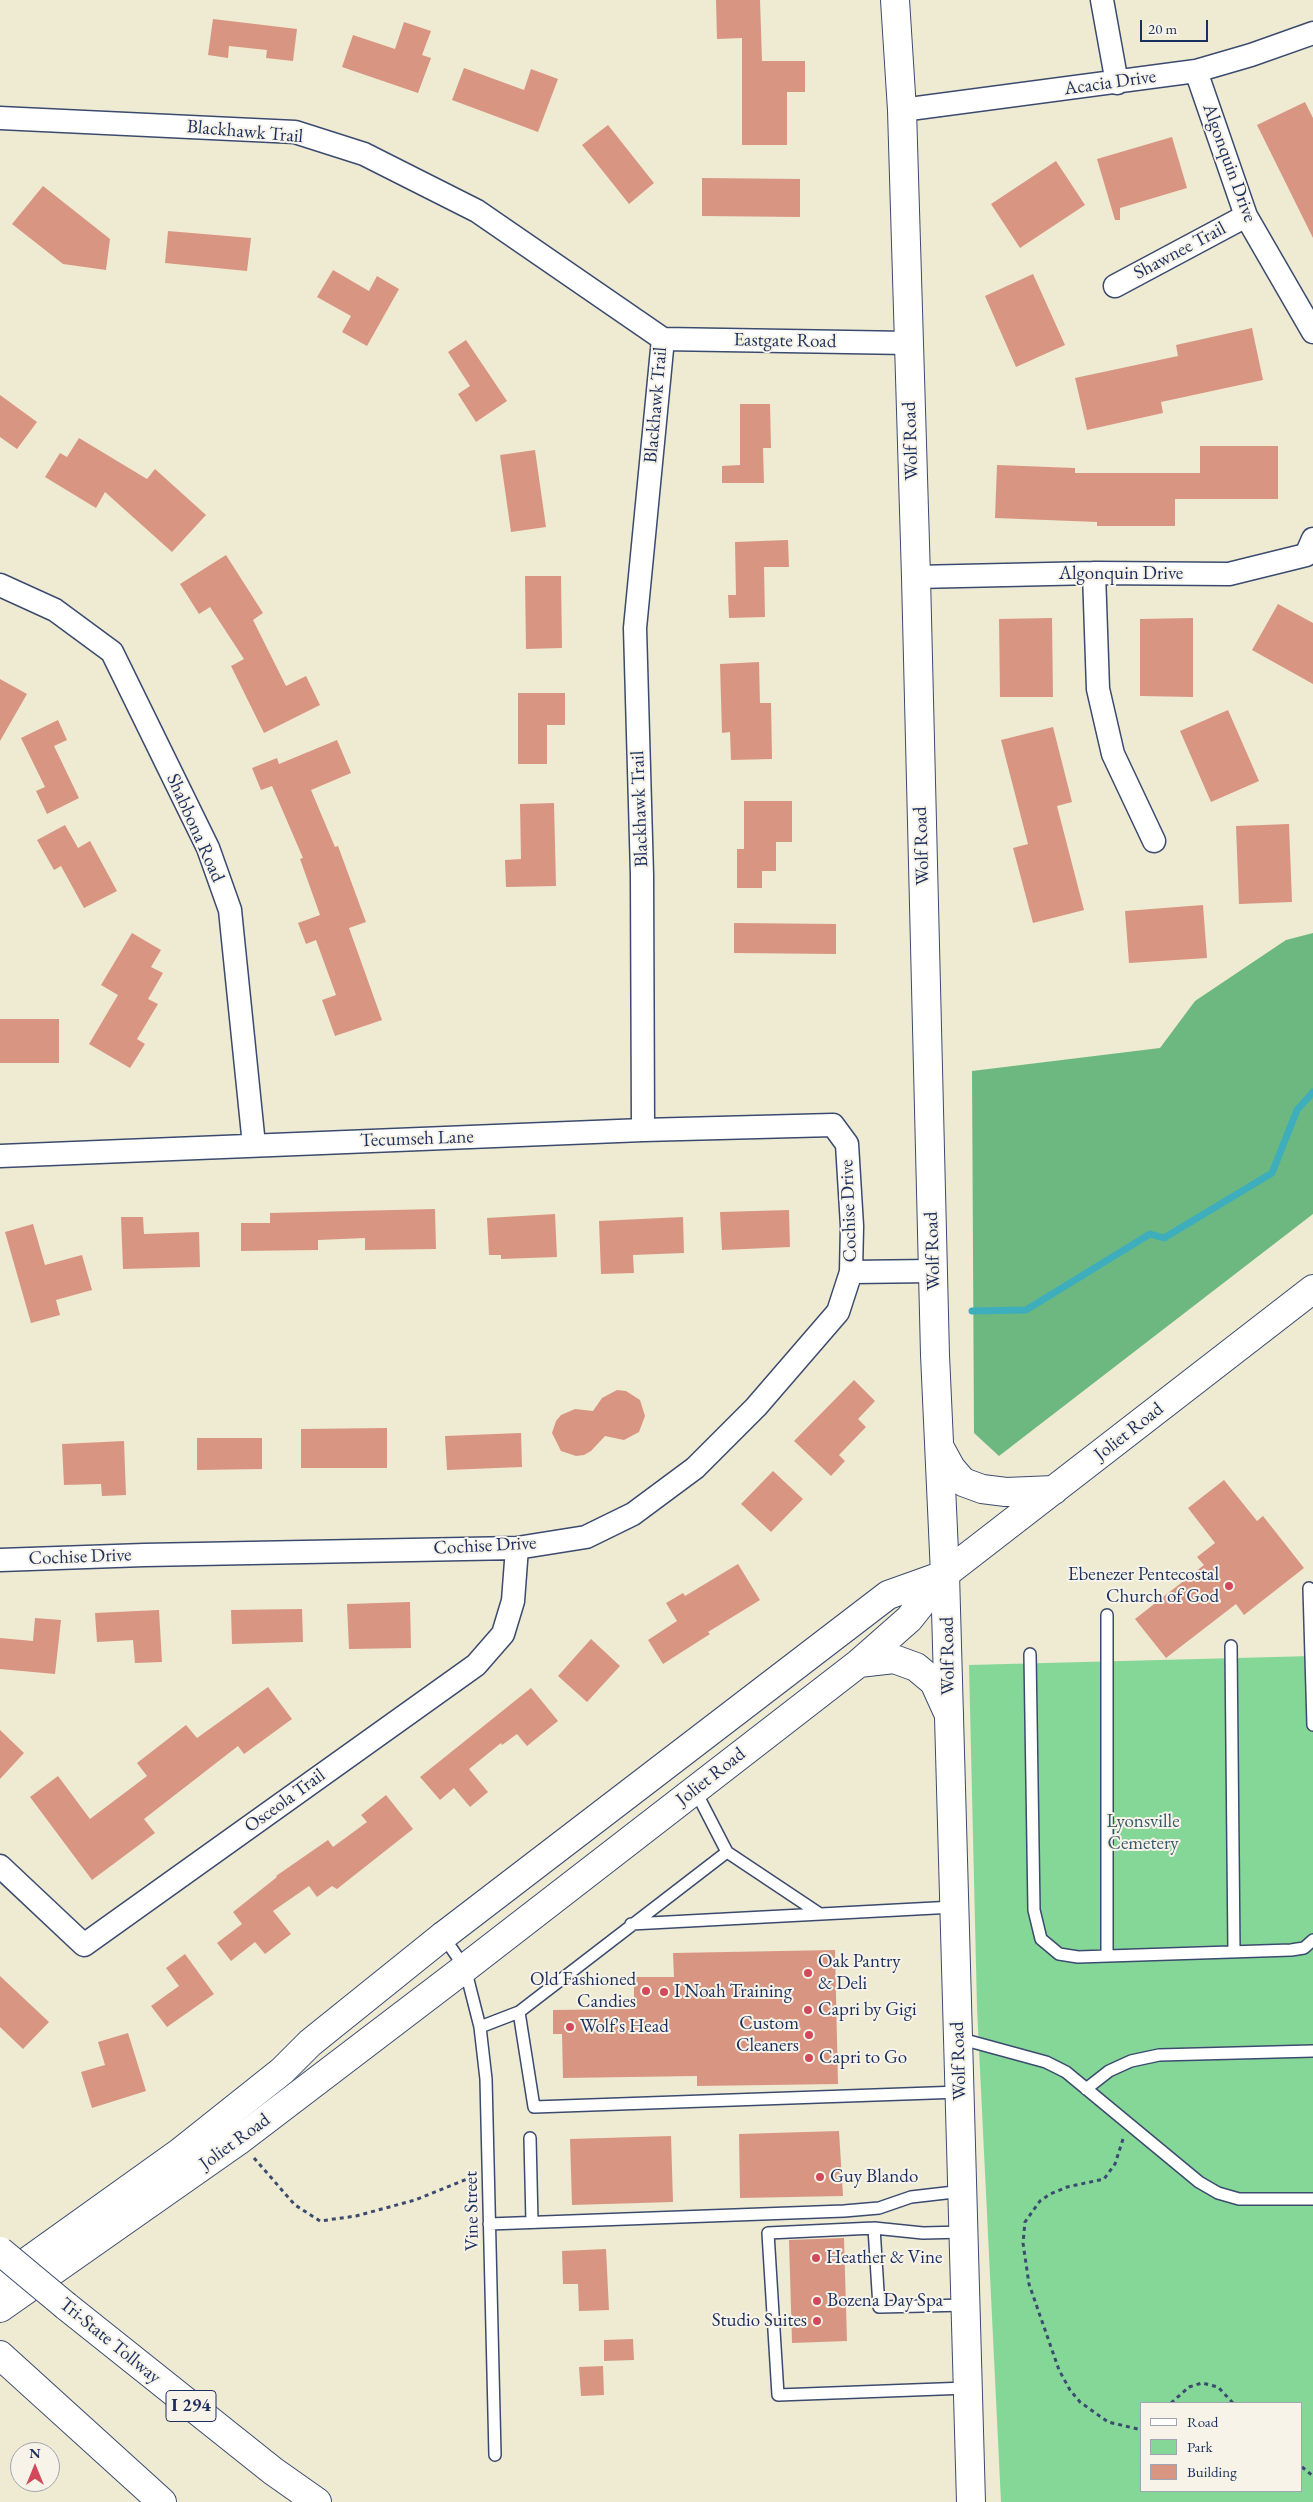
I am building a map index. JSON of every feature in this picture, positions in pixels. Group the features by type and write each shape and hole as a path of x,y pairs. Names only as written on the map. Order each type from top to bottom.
{"main road":[{"name":"Wolf Road","path":"895,0 902,110 916,577 933,1271 945,1574 971,2502"},
{"name":"Joliet Road","path":"0,2308 238,2141 859,1663 909,1619 945,1574 1313,1289"},
{"path":"940,1448 951,1468 963,1482 982,1489 1006,1492 1054,1490"},
{"name":"Joliet Road","path":"0,2281 179,2153 282,2071 310,2043 443,1936 888,1596 945,1574"},
{"path":"859,1663 894,1659 916,1667 934,1682 949,1715"},
{"path":"0,2266 173,2143 305,2038 310,2043"},
{"name":"Tri-State Tollway","path":"0,2251 273,2471 317,2502"},
{"path":"0,2355 162,2502"}],"street":[{"path":"1102,0 1117,83"},
{"name":"Acacia Drive","path":"902,110 1117,83 1196,71 1251,55 1313,33"},
{"name":"Algonquin Drive","path":"1196,71 1246,216 1313,332"},
{"name":"Blackhawk Trail","path":"0,118 295,132 364,154 477,212 663,339 635,628 642,875 643,1130"},
{"name":"Shawnee Trail","path":"1115,286 1246,216"},
{"name":"Eastgate Road","path":"663,339 908,343"},
{"name":"Algonquin Drive","path":"916,577 1094,573 1228,574 1310,552"},
{"path":"1094,573 1098,689 1113,754 1154,841"},
{"name":"Shabbona Road","path":"0,585 55,610 112,652 208,848 230,910 254,1145"},
{"name":"Tecumseh Lane","path":"0,1156 643,1130 833,1125"},
{"name":"Cochise Drive","path":"0,1560 154,1554 517,1548 586,1537 633,1514 695,1468 756,1408 838,1312 851,1272 852,1226 847,1144 833,1125"},
{"name":"Cochise Drive","path":"851,1272 933,1271"},
{"name":"Osceola Trail","path":"0,1866 84,1946 476,1665 503,1634 513,1602 517,1548"}],"lane":[{"path":"1309,1588 1313,1725"},
{"path":"1107,1615 1107,1956"},
{"path":"1230,1646 1234,1952"},
{"path":"1030,1654 1034,1910 1041,1940 1060,1954 1078,1957 1291,1950 1304,1948 1313,1940"},
{"path":"695,1790 728,1852 820,1914"},
{"path":"480,2027 519,2012 631,1924 728,1852"},
{"path":"631,1924 954,1907"},
{"path":"443,1936 465,1968"},
{"name":"Vine Street","path":"465,1968 480,2027 486,2079 495,2455"},
{"path":"519,2012 534,2107 960,2092"},
{"path":"958,2038 1046,2062 1066,2072 1199,2182 1218,2193 1239,2199 1313,2199"},
{"path":"1086,2089 1110,2071 1131,2061 1159,2055 1313,2051"},
{"path":"530,2138 532,2222"},
{"path":"489,2224 844,2211 879,2208 912,2197 963,2191"},
{"path":"964,2232 923,2233 874,2228 768,2233 778,2395 969,2388"},
{"path":"874,2228 879,2307 966,2304"}],"path":[{"path":"1129,2124 1115,2164 1104,2179 1067,2188 1050,2194 1040,2201 1026,2222 1023,2243 1029,2284 1060,2370 1070,2390 1080,2402 1108,2422 1122,2427 1140,2430"},
{"path":"238,2141 296,2206 320,2221 356,2216 415,2200 488,2171"},
{"path":"1172,2402 1189,2387 1202,2383 1218,2388 1232,2402"},
{"path":"1303,2468 1313,2476"}],"green space":[{"path":"1313,933 1313,1214 999,1456 974,1433 972,1071 1160,1048 1195,1001 1286,940"},
{"name":"Lyonsville Cemetery","path":"1313,1656 1313,2502 1001,2502 977,2008 969,1665"}],"building":[{"path":"716,0 760,0 762,61 805,61 805,92 787,92 787,145 742,145 742,38 717,39"},
{"path":"213,19 297,29 293,61 266,58 267,50 229,46 228,58 208,55"},
{"path":"404,22 431,31 422,55 431,58 418,93 342,67 353,35 395,49"},
{"path":"464,68 524,90 531,69 558,79 538,132 452,100"},
{"path":"1305,102 1313,118 1313,238 1257,125"},
{"path":"608,125 654,183 629,204 582,145"},
{"path":"1172,137 1187,188 1120,208 1120,220 1115,220 1097,159"},
{"path":"1056,161 1085,205 1020,248 991,204"},
{"path":"702,178 800,179 800,217 702,216"},
{"path":"43,186 110,239 106,270 63,264 12,224"},
{"path":"168,231 251,238 247,271 165,263"},
{"path":"333,270 369,291 377,276 399,289 367,346 342,332 351,316 317,297"},
{"path":"1033,274 1065,345 1016,367 985,296"},
{"path":"1252,328 1263,380 1161,402 1163,413 1087,430 1075,378 1178,356 1176,345"},
{"path":"466,340 507,401 476,422 458,394 470,386 448,352"},
{"path":"0,395 37,422 17,449 0,437"},
{"path":"740,404 770,404 771,448 763,448 764,483 722,483 722,466 740,465"},
{"path":"79,438 147,479 155,469 206,515 172,552 105,492 96,508 45,477 60,453 67,457"},
{"path":"1200,446 1278,446 1278,499 1175,499 1175,526 1097,526 1097,522 995,518 997,465 1075,468 1075,473 1200,473"},
{"path":"535,450 546,527 511,532 500,455"},
{"path":"788,540 789,567 764,567 765,617 729,618 728,595 736,595 735,542"},
{"path":"226,555 263,613 253,620 286,686 306,676 320,705 264,733 231,666 244,659 210,607 199,614 180,584"},
{"path":"525,576 561,576 562,648 526,649"},
{"path":"1278,604 1313,623 1313,684 1252,650"},
{"path":"1052,618 1053,697 1000,697 999,619"},
{"path":"1193,618 1193,697 1140,696 1140,619"},
{"path":"759,662 760,703 771,703 772,759 731,760 730,732 722,733 720,664"},
{"path":"0,679 27,694 0,741"},
{"path":"518,693 565,693 565,725 547,725 547,764 518,764"},
{"path":"1228,710 1259,781 1211,802 1180,731"},
{"path":"58,720 67,740 54,746 79,798 47,814 36,791 45,787 21,738"},
{"path":"1053,727 1072,802 1057,806 1084,910 1033,923 1013,848 1028,844 1001,740"},
{"path":"337,740 351,773 311,790 335,847 338,846 366,922 349,928 382,1020 335,1036 322,1000 336,995 316,940 306,944 298,923 320,915 300,859 303,858 272,786 261,790 252,768 277,758 279,764"},
{"path":"744,801 792,801 792,842 776,842 776,871 762,871 762,888 737,888 737,849 744,849"},
{"path":"554,803 556,886 506,887 505,860 521,859 520,804"},
{"path":"1289,824 1292,902 1239,904 1236,826"},
{"path":"65,825 78,848 90,841 117,891 84,908 61,866 54,870 37,840"},
{"path":"1203,905 1207,958 1129,963 1125,911"},
{"path":"734,923 836,924 836,954 734,953"},
{"path":"132,933 161,950 151,967 163,973 148,999 158,1004 137,1039 145,1044 130,1068 89,1044 118,995 101,985"},
{"path":"0,1019 59,1019 59,1063 0,1063"},
{"path":"435,1209 436,1249 365,1250 365,1238 318,1240 318,1250 241,1251 241,1223 270,1223 270,1213"},
{"path":"789,1210 790,1247 722,1250 720,1212"},
{"path":"555,1214 557,1257 501,1259 501,1255 489,1255 487,1218"},
{"path":"121,1217 143,1217 144,1234 199,1232 200,1267 123,1269"},
{"path":"683,1217 684,1253 633,1255 634,1273 601,1274 599,1221"},
{"path":"33,1224 45,1265 82,1255 92,1290 56,1300 60,1315 31,1323 5,1232"},
{"path":"854,1380 875,1401 858,1419 866,1427 839,1455 845,1461 831,1476 794,1441"},
{"path":"617,1390 626,1391 640,1400 645,1416 639,1432 624,1440 605,1436 591,1451 584,1455 576,1456 561,1451 552,1433 556,1421 561,1415 575,1409 593,1411 602,1398"},
{"path":"387,1428 387,1468 301,1468 301,1429"},
{"path":"521,1433 522,1467 447,1470 445,1436"},
{"path":"197,1438 262,1438 262,1469 197,1470"},
{"path":"124,1441 126,1495 102,1496 101,1484 64,1485 62,1444"},
{"path":"773,1471 803,1499 771,1532 741,1504"},
{"name":"Ebenezer Pentecostal Church of God","path":"1224,1480 1257,1521 1263,1516 1304,1568 1244,1615 1236,1604 1166,1658 1135,1619 1204,1565 1197,1557 1215,1543 1188,1508"},
{"path":"738,1564 760,1600 708,1632 710,1634 663,1664 648,1640 677,1621 666,1603 683,1593 685,1596"},
{"path":"410,1602 411,1648 349,1649 347,1604"},
{"path":"302,1609 303,1642 232,1644 231,1610"},
{"path":"159,1610 162,1662 135,1663 133,1640 97,1642 95,1613"},
{"path":"35,1618 61,1620 55,1674 0,1669 0,1638 33,1641"},
{"path":"591,1639 620,1666 587,1702 558,1676"},
{"path":"268,1687 292,1719 244,1754 238,1746 144,1819 155,1833 92,1880 30,1797 58,1776 90,1819 147,1776 137,1763 186,1725 197,1738"},
{"path":"531,1688 558,1721 527,1746 517,1734 502,1745 501,1743 469,1769 488,1792 470,1807 454,1788 440,1800 420,1777"},
{"path":"0,1730 24,1753 0,1779"},
{"path":"386,1795 413,1829 337,1889 332,1886 317,1897 309,1886 273,1911 291,1934 265,1954 255,1942 231,1961 217,1943 242,1924 233,1912 276,1876 328,1840 333,1847 367,1822 361,1815"},
{"path":"835,1950 838,2084 697,2086 697,2076 563,2078 562,2034 553,2034 553,2010 634,2009 634,1977 674,1977 673,1953"},
{"path":"185,1954 214,1994 167,2027 151,2006 179,1986 166,1968"},
{"path":"0,1976 49,2022 23,2049 0,2027"},
{"path":"128,2033 146,2091 92,2108 81,2072 105,2065 98,2042"},
{"path":"839,2131 843,2196 740,2198 739,2134"},
{"path":"671,2136 673,2202 572,2205 570,2139"},
{"path":"844,2238 847,2341 792,2343 789,2240"},
{"path":"606,2249 609,2310 579,2311 578,2284 563,2284 562,2251"},
{"path":"633,2339 634,2360 604,2361 604,2340"},
{"path":"603,2366 604,2395 581,2396 579,2367"}],"waterway":[{"path":"972,1311 1026,1310 1150,1234 1164,1238 1272,1173 1297,1110 1313,1092"}],"place":[{"name":"Ebenezer Pentecostal Church of God","path":"1229,1586"},
{"name":"Oak Pantry & Deli","path":"808,1973"},
{"name":"Old Fashioned Candies","path":"646,1991"},
{"name":"I Noah Training","path":"664,1992"},
{"name":"Capri by Gigi","path":"808,2010"},
{"name":"Wolf's Head","path":"570,2027"},
{"name":"Custom Cleaners","path":"809,2035"},
{"name":"Capri to Go","path":"809,2058"},
{"name":"Guy Blando","path":"820,2177"},
{"name":"Heather & Vine","path":"816,2258"},
{"name":"Bozena Day Spa","path":"817,2301"},
{"name":"Studio Suites","path":"817,2321"}]}
